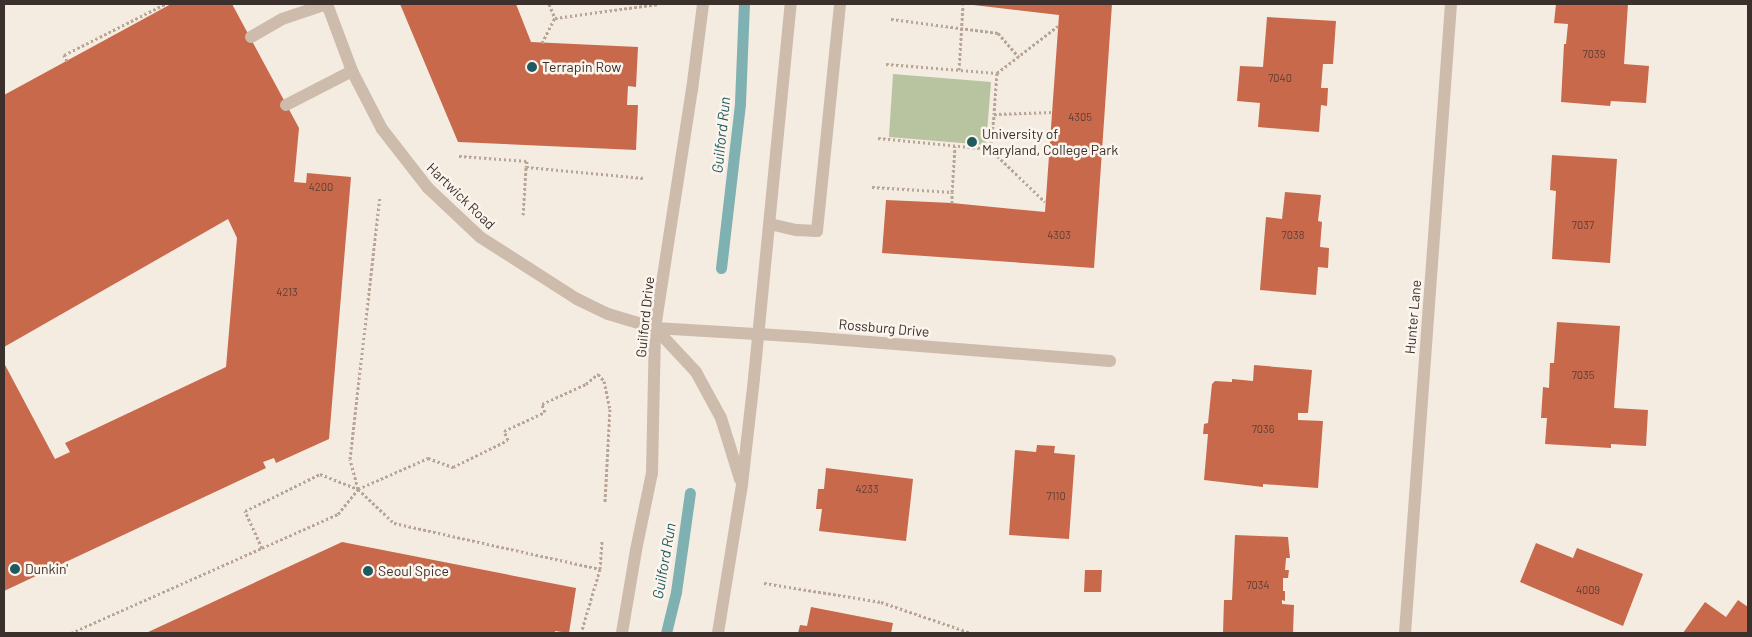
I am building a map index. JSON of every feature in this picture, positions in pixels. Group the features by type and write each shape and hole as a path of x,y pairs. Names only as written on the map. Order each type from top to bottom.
{"street":[{"name":"Hartwick Road","path":"327,4 352,71 382,129 423,183 480,237 577,299 615,316 655,328"},
{"path":"251,38 282,19 327,4"},
{"name":"Guilford Drive","path":"622,633 636,550 652,473 655,328 692,90 703,4"},
{"path":"718,633 742,484 791,4"},
{"path":"770,224 797,230 817,230 840,4"},
{"name":"Hunter Lane","path":"1405,633 1451,4"},
{"path":"286,105 352,71"},
{"name":"Rossburg Drive","path":"655,328 1110,361"},
{"path":"655,328 696,372 721,418 742,484"}],"path":[{"path":"67,61 64,55 165,4"},
{"path":"549,4 555,18"},
{"path":"555,18 658,4"},
{"path":"959,70 963,5"},
{"path":"542,43 555,18"},
{"path":"891,19 998,33 1019,57"},
{"path":"886,64 998,73 1058,26"},
{"path":"990,149 998,73"},
{"path":"994,114 1053,112"},
{"path":"878,138 990,149 1045,202"},
{"path":"952,203 955,146"},
{"path":"459,156 527,161 523,215"},
{"path":"526,166 644,178"},
{"path":"872,187 952,192"},
{"path":"358,489 350,459 380,196"},
{"path":"72,633 338,514 358,489 428,458 453,467 508,440 504,431 546,412 542,404 586,384 598,374 604,381 610,409 605,502"},
{"path":"262,548 245,511 320,474 358,489 394,523 600,570"},
{"path":"581,633 600,570 602,540"},
{"path":"764,583 881,602 970,633"}],"green space":[{"path":"893,74 991,82 986,145 889,137"}],"building":[{"path":"171,4 232,4 299,128 294,182 306,183 307,173 351,177 329,439 276,463 274,458 263,462 266,468 4,591 4,363 55,459 70,452 65,443 226,367 237,238 228,219 4,347 4,95"},
{"name":"Terrapin Row","path":"400,4 516,4 531,42 638,47 636,87 628,86 627,105 638,105 636,150 458,142"},
{"path":"965,4 1112,4 1094,268 882,253 886,200 952,203 1045,212 1059,15"},
{"path":"1556,4 1628,4 1624,64 1649,66 1646,103 1611,101 1610,106 1561,102 1564,44 1566,44 1568,24 1554,23"},
{"path":"1267,17 1336,21 1333,64 1323,64 1321,88 1328,88 1327,106 1321,105 1319,132 1258,127 1260,103 1237,101 1240,66 1263,67"},
{"path":"1552,155 1617,159 1610,263 1552,259 1556,191 1550,190"},
{"path":"1285,192 1321,195 1318,221 1322,222 1320,247 1329,248 1328,268 1318,267 1316,295 1260,290 1266,217 1282,219"},
{"path":"1557,322 1620,326 1614,408 1648,410 1646,446 1611,444 1611,448 1545,444 1547,418 1541,418 1543,387 1549,388 1550,363 1554,363"},
{"path":"1254,365 1312,370 1308,413 1298,413 1298,420 1323,421 1318,488 1263,484 1263,487 1204,480 1208,434 1203,434 1204,424 1208,423 1212,384 1215,381 1232,382 1232,379 1253,381"},
{"path":"1037,445 1055,446 1054,453 1075,455 1069,539 1009,535 1015,450 1036,452"},
{"path":"826,468 913,479 906,541 819,531 822,509 816,509 818,489 824,489"},
{"path":"1235,535 1288,537 1290,558 1286,558 1285,570 1289,570 1288,578 1283,578 1285,601 1282,600 1282,604 1294,605 1293,633 1223,633 1224,600 1232,600"},
{"path":"342,542 576,588 569,633 555,631 555,633 146,633"},
{"path":"1536,543 1573,558 1577,548 1643,574 1623,626 1520,582"},
{"path":"1085,570 1102,570 1101,592 1084,592"},
{"path":"1738,600 1748,607 1748,633 1683,633 1705,602 1726,617"},
{"path":"811,607 893,623 891,633 798,633 800,625 807,626"}],"waterway":[{"name":"Guilford Run","path":"721,268 740,103 744,4"},
{"name":"Guilford Run","path":"666,633 676,592 690,493"}],"place":[{"name":"Terrapin Row","path":"532,67"},
{"name":"University of Maryland, College Park","path":"972,142"},
{"name":"Dunkin'","path":"15,569"},
{"name":"Seoul Spice","path":"368,571"}]}
